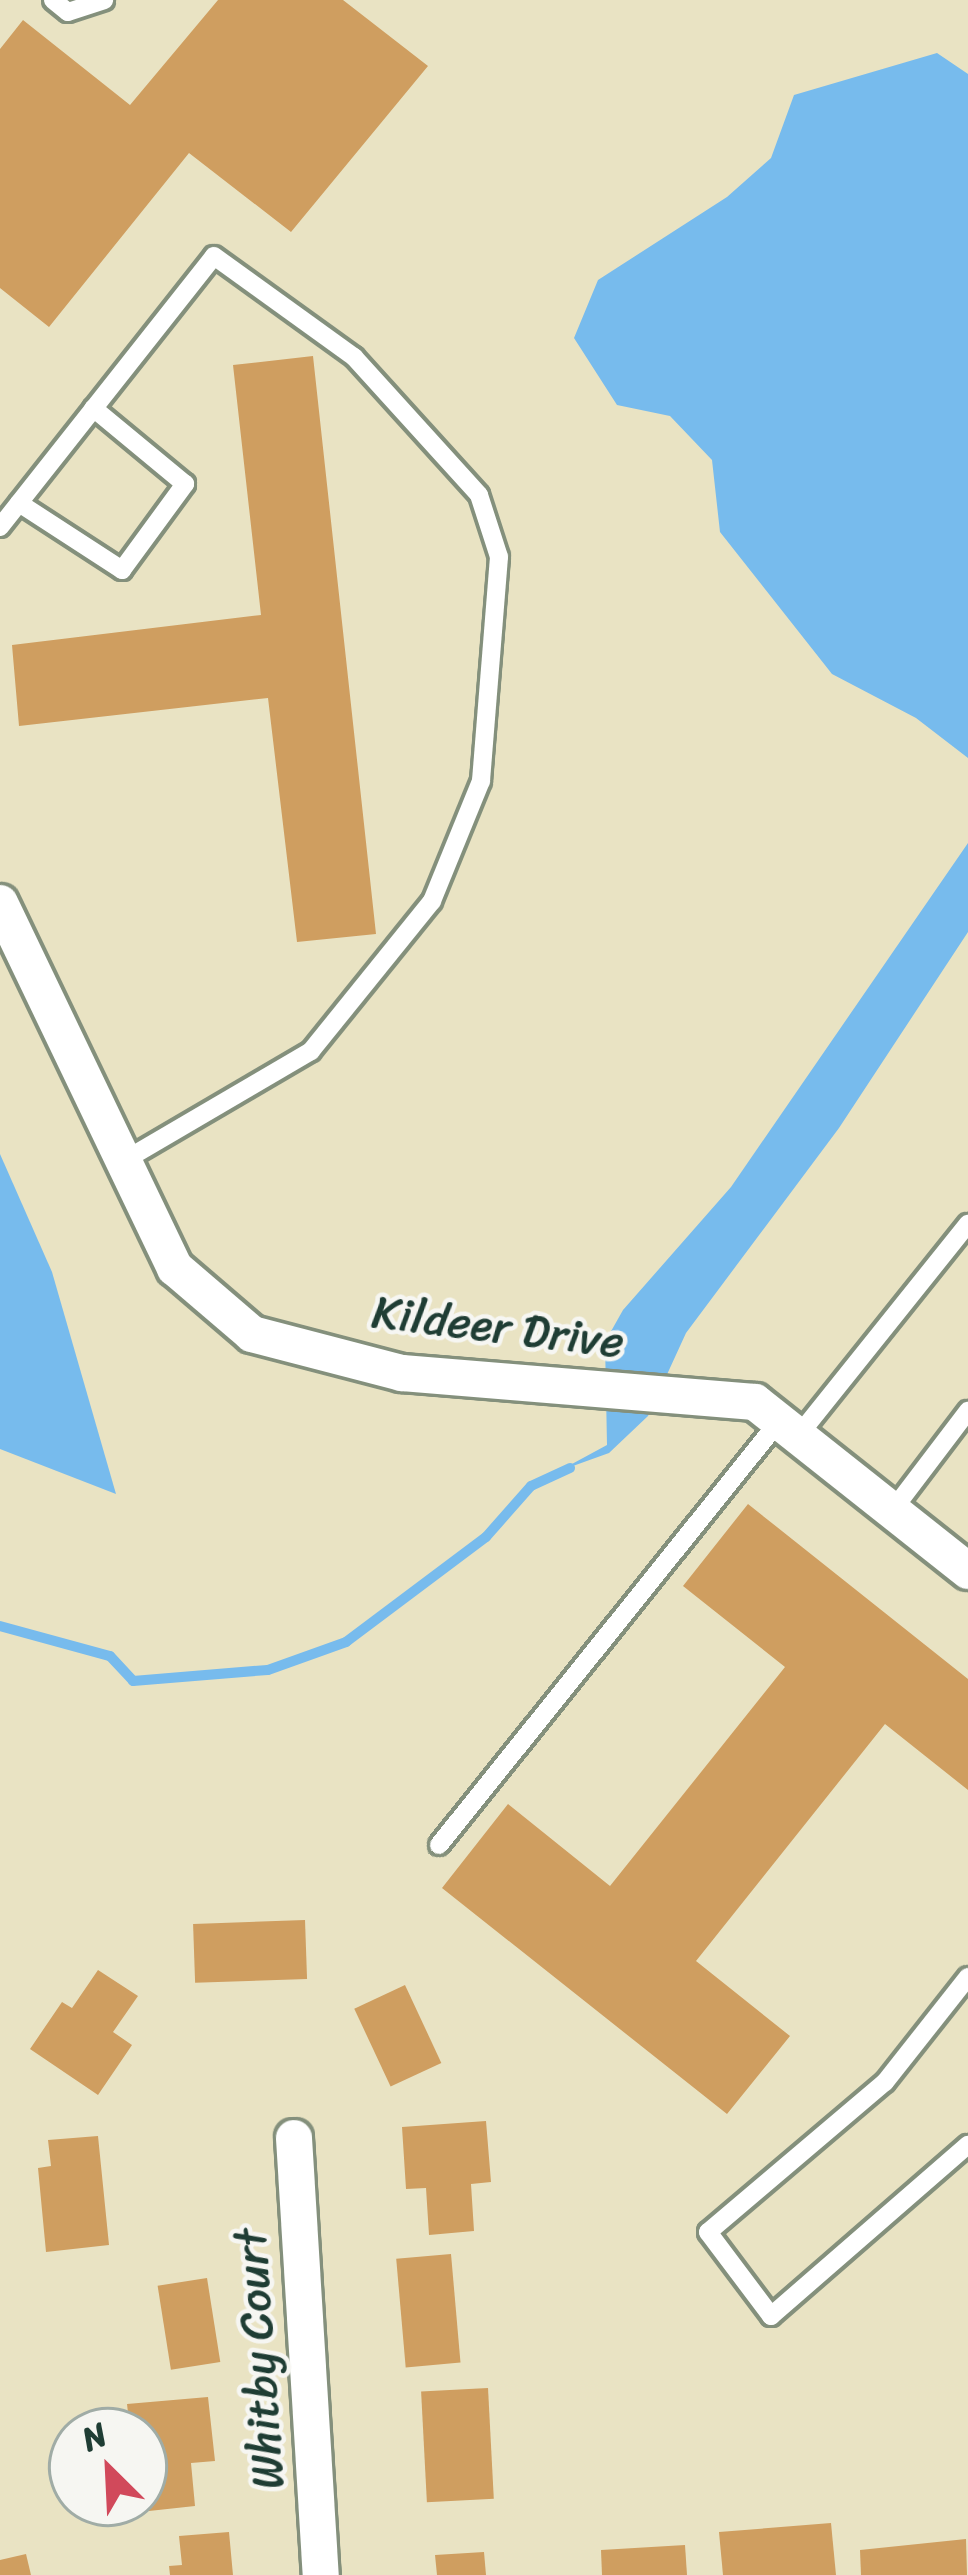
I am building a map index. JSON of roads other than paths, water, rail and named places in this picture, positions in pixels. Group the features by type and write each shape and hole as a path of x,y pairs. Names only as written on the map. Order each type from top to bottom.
{"street":[{"name":"Kildeer Drive","path":"0,903 176,1268 253,1334 402,1373 755,1402 968,1571"},
{"name":"Whitby Court","path":"294,2138 321,2575"}],"lane":[{"path":"53,0 68,12 104,0"},
{"path":"0,527 214,256 354,357 479,495 499,557 481,781 432,901 311,1051 127,1159"},
{"path":"20,503 122,571 184,484 94,408"},
{"path":"439,1845 968,1224"},
{"path":"892,1511 968,1411"},
{"path":"968,1977 886,2081 708,2232 771,2316 968,2145"}],"water":[{"path":"937,53 968,74 968,758 916,718 832,674 720,532 712,460 670,416 617,405 574,338 598,280 727,197 771,158 794,95"},
{"path":"968,843 968,932 839,1128 686,1333 648,1416 609,1453 559,1471 607,1445 605,1342 623,1310 731,1187"},
{"path":"0,1154 52,1272 116,1494 0,1449"}],"waterway":[{"path":"0,1626 110,1656 133,1681 268,1670 346,1642 486,1537 531,1486 570,1468"}]}
